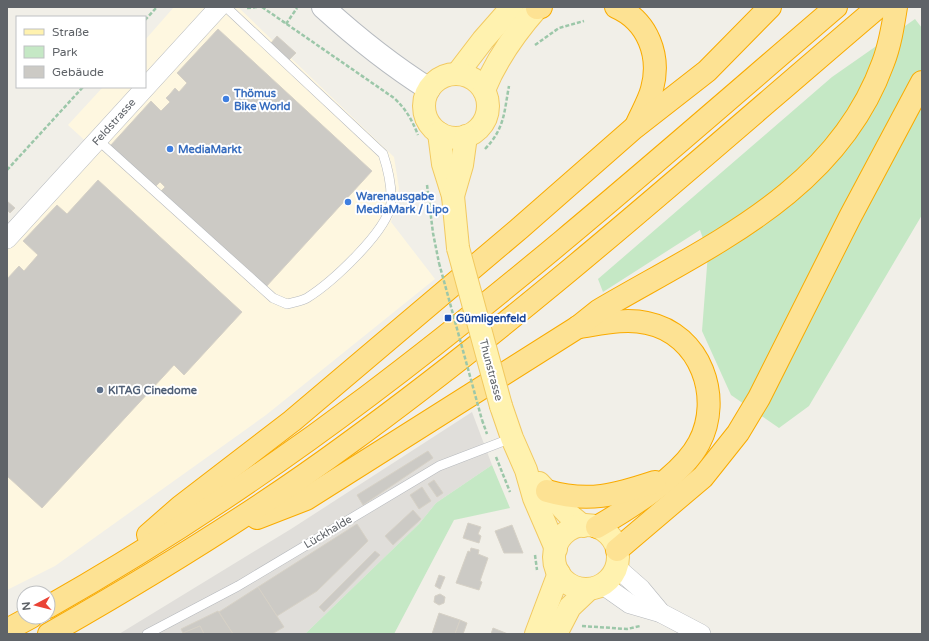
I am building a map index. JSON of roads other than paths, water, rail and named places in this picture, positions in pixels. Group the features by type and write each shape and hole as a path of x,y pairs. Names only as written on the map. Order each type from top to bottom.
{"highway":[{"path":"616,7 634,13 646,32 653,48 655,68 652,90 634,128"},
{"path":"104,575 180,507 292,421 525,224 634,128 707,71 770,7"},
{"path":"56,602 104,575 256,477 406,367 564,240 836,7"},
{"path":"49,634 220,532 345,446 503,324 647,205 878,7"},
{"path":"220,532 306,499 578,327 598,311 762,214 799,185 838,145 865,101 883,63 892,33 896,7"},
{"path":"617,559 703,477 738,433 759,398 850,217 922,82"},
{"path":"578,327 623,322 647,323 665,329 678,338 690,350 700,364 707,380 710,396 709,414 705,430 689,458 636,504 590,526"},
{"path":"547,491 573,497 590,497 628,491 666,479"},
{"path":"7,630 16,625"}],"main road":[{"path":"457,74 483,40 512,7"},
{"path":"484,90 492,68 503,50 539,7"},
{"path":"457,74 472,79 484,90 487,100 487,112 483,122 476,131 466,136 457,138 439,133 427,118 424,108 425,99 429,89 441,78 457,74"},
{"name":"Thunstrasse","path":"439,133 443,164 453,196 458,248 501,406 512,438 526,470 534,498 556,549"},
{"name":"Thunstrasse","path":"453,196 462,165 466,136"},
{"name":"Thunstrasse","path":"526,470 567,513 590,526"},
{"path":"565,630 570,607 613,574 617,559 613,540 606,532 590,526 566,533 559,540 554,557 559,573 567,582 577,588 596,587"},
{"path":"536,634 559,573"}],"street":[{"name":"Feldstrasse","path":"146,87 219,7"},
{"path":"323,7 391,64 429,89"},
{"name":"Feldstrasse","path":"8,238 145,88"},
{"path":"617,559 662,614"},
{"path":"596,587 630,604 662,614 701,634"}],"lane":[{"path":"98,140 273,298 287,304 306,299 337,277 378,231 391,204 389,174 383,154 226,7"},
{"name":"Lückhalde","path":"147,634 238,586 439,466 512,438"}],"place":[{"name":"Thömus Bike World","path":"226,99"},
{"name":"MediaMarkt","path":"170,149"},
{"name":"Warenausgabe MediaMark / Lipo","path":"348,202"},
{"name":"Gümligenfeld","path":"448,318"},
{"name":"KITAG Cinedome","path":"100,390"}]}
